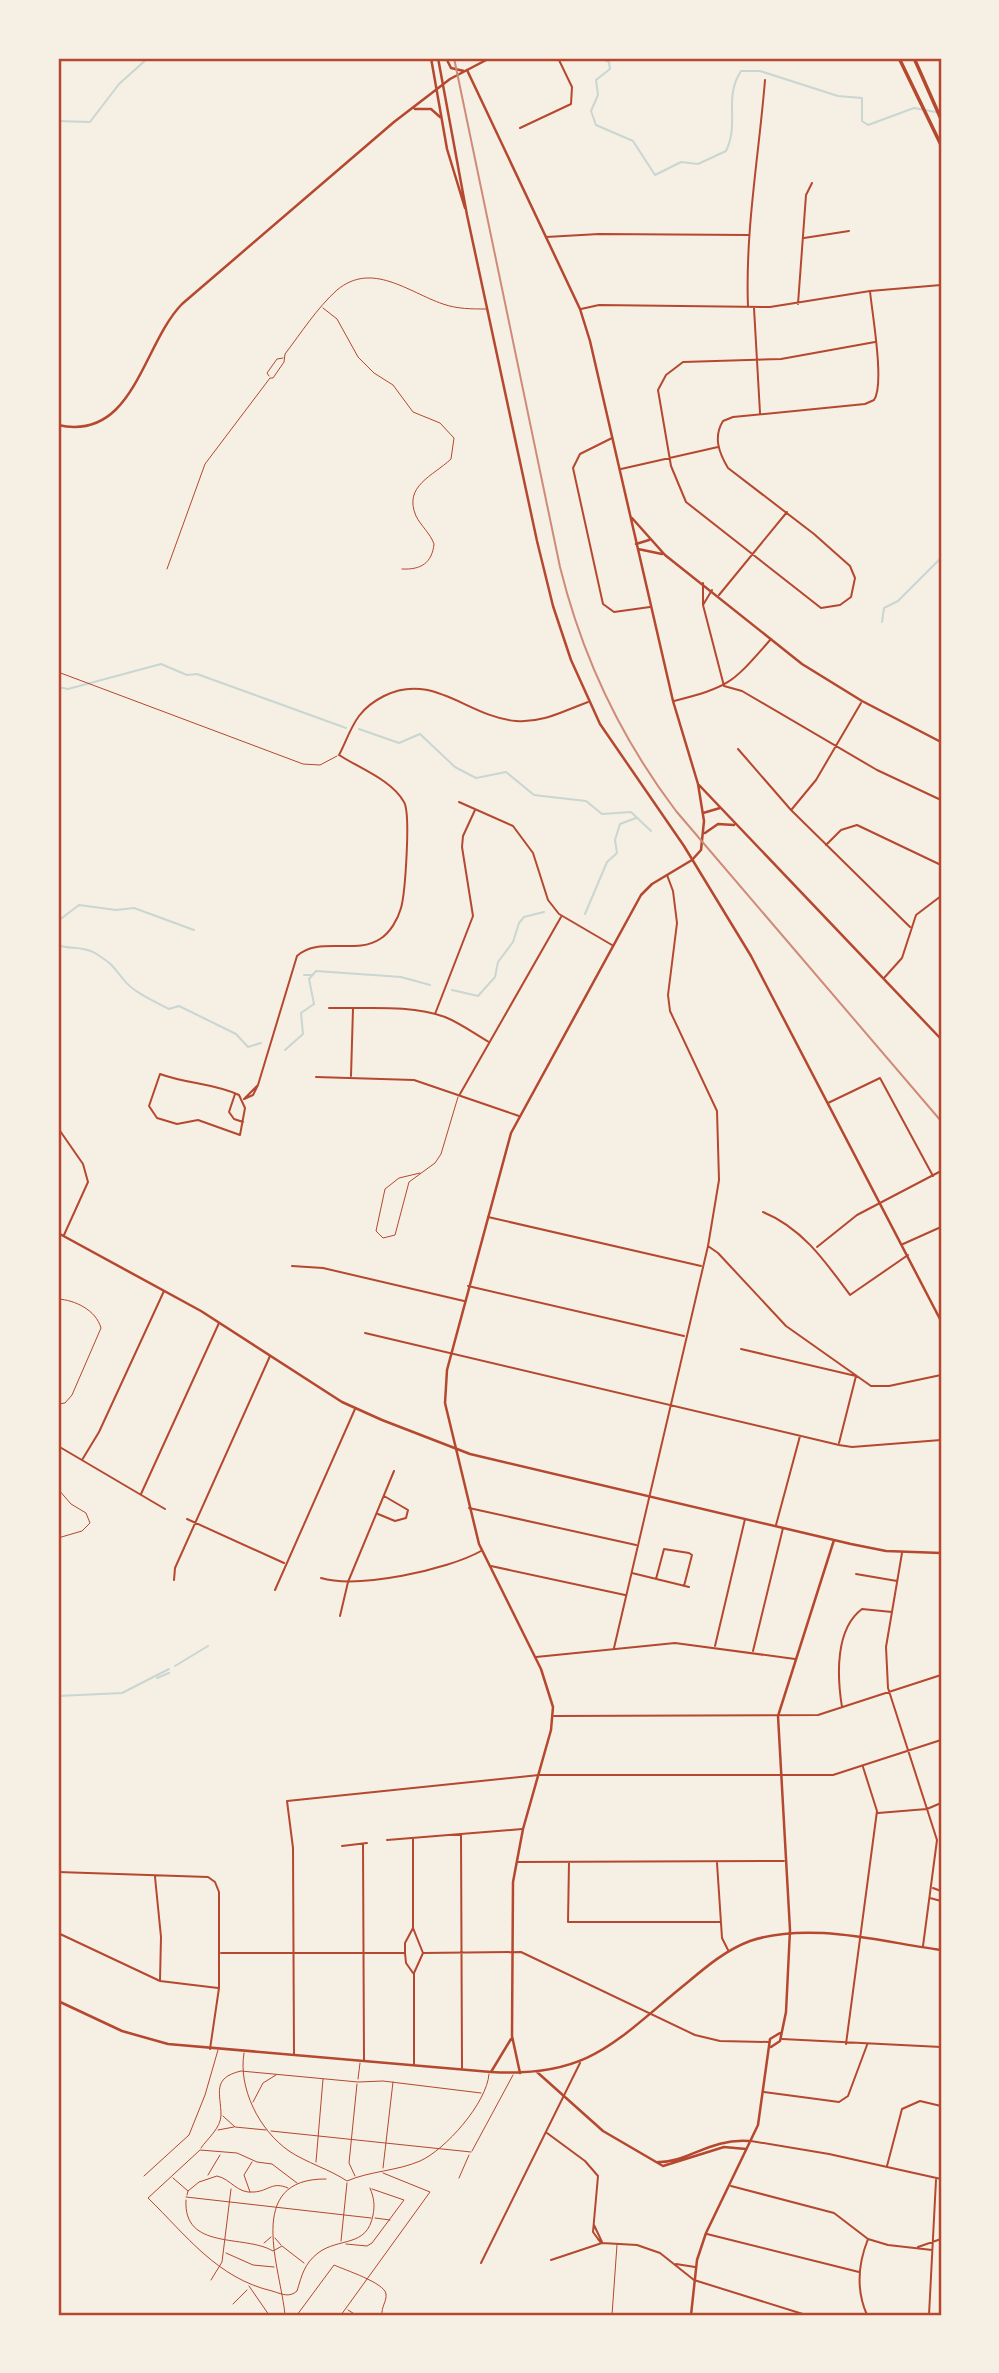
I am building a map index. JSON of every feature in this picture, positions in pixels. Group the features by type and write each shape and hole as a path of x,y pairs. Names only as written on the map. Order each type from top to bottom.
{"main road":[{"path":"899,58 941,145"},
{"path":"914,58 941,119"}],"street":[{"path":"430,58 453,172 467,215"},
{"path":"438,58 467,215 553,606 589,701 600,724 692,860 751,956 882,1203 941,1321"},
{"path":"446,58 453,69 467,70"},
{"path":"58,425 84,427 104,420 116,411 128,398 165,326 180,306 443,84 490,58"},
{"path":"520,128 571,104 572,87 558,58"},
{"path":"467,70 580,309 590,341 673,701 698,784 705,834 703,847 692,860 667,874 641,895 519,1116 508,1142 451,1353 445,1403 469,1508 482,1551 548,1684 553,1716 516,1862 512,2036 520,2073"},
{"path":"748,308 749,235 765,80"},
{"path":"412,109 430,109 442,120"},
{"path":"798,305 806,195 812,183"},
{"path":"803,238 849,231"},
{"path":"545,237 599,234 749,235"},
{"path":"580,309 599,305 754,308 798,305 870,291 941,285"},
{"path":"870,291 875,342 878,396 870,402 760,414 723,421 718,429 718,447 728,468 787,512 850,566 855,578 851,597 840,606 821,608 686,502 670,457 658,398 661,382 671,368 692,361 758,360 821,354 875,342"},
{"path":"754,308 760,414"},
{"path":"612,439 579,454 573,468 603,604 614,612 651,607"},
{"path":"620,470 718,447"},
{"path":"719,595 787,512"},
{"path":"630,516 665,555 811,670 862,701 941,742"},
{"path":"637,547 649,540"},
{"path":"637,547 665,555"},
{"path":"703,583 703,605 724,686"},
{"path":"703,605 712,590"},
{"path":"673,701 724,686 771,639"},
{"path":"724,686 741,691 836,747 941,800"},
{"path":"244,1099 253,1096 258,1086 296,957 312,948 365,945 379,940 390,930 401,907 409,825 407,807 393,789 339,755 365,710 380,698 400,690 420,688 434,690 485,713 516,721 548,718 589,701"},
{"path":"791,810 816,780 862,701"},
{"path":"738,750 791,810 910,927"},
{"path":"698,784 941,1039"},
{"path":"459,802 508,822 519,832 538,865 548,900 561,916 613,945"},
{"path":"704,813 720,808"},
{"path":"435,1014 473,916 462,847 475,809"},
{"path":"705,834 718,824 737,826"},
{"path":"826,845 841,830 857,825 941,864"},
{"path":"614,1648 708,1246 719,1180 718,1111 668,1006 677,929 673,891 667,874"},
{"path":"883,979 902,958 910,927 920,911 941,896"},
{"path":"459,1095 561,916"},
{"path":"329,1009 435,1014 489,1042"},
{"path":"351,1077 353,1009"},
{"path":"244,1099 202,1081 185,1082 160,1074 149,1106 154,1116 169,1123 198,1120 240,1135 244,1099 258,1086"},
{"path":"316,1077 414,1080 519,1116"},
{"path":"828,1103 877,1077 883,1081 933,1175"},
{"path":"235,1093 229,1112 234,1119 243,1122"},
{"path":"58,1128 83,1164 88,1182 64,1236"},
{"path":"816,1248 851,1219 941,1171"},
{"path":"762,1212 778,1217 816,1248 850,1294 908,1255"},
{"path":"487,1217 702,1266"},
{"path":"902,1244 941,1227"},
{"path":"58,1233 219,1322 355,1409 454,1448 648,1498 834,1540 902,1552 941,1553"},
{"path":"708,1246 718,1253 786,1326 876,1388 941,1375"},
{"path":"292,1266 323,1268 465,1301"},
{"path":"468,1286 685,1336"},
{"path":"82,1460 99,1432 164,1290"},
{"path":"141,1494 219,1322"},
{"path":"365,1333 852,1447 941,1440"},
{"path":"741,1349 856,1376"},
{"path":"174,1580 175,1568 271,1355"},
{"path":"839,1444 847,1403 856,1376"},
{"path":"275,1590 355,1409"},
{"path":"776,1526 800,1436"},
{"path":"58,1446 165,1509"},
{"path":"340,1616 348,1582 394,1471"},
{"path":"377,1514 395,1521 406,1518 408,1510 404,1505 384,1496"},
{"path":"469,1508 637,1546"},
{"path":"187,1519 285,1563"},
{"path":"715,1647 745,1519"},
{"path":"753,1653 783,1528"},
{"path":"781,2038 786,2012 790,1934 779,1716 834,1540"},
{"path":"656,1579 664,1549 689,1553 692,1555 684,1586"},
{"path":"321,1578 348,1582 437,1568 482,1551"},
{"path":"902,1552 886,1647 888,1693 937,1840 923,1947"},
{"path":"490,1566 626,1596"},
{"path":"631,1573 689,1587"},
{"path":"856,1574 898,1581"},
{"path":"842,1708 841,1650 851,1620 862,1609 893,1612"},
{"path":"535,1657 675,1643 796,1659"},
{"path":"553,1716 818,1715 941,1675"},
{"path":"294,2056 293,1848 287,1801 539,1775 833,1775 941,1740"},
{"path":"846,2044 877,1813 863,1767"},
{"path":"877,1813 927,1809 941,1803"},
{"path":"387,1840 523,1829"},
{"path":"461,1834 462,2069"},
{"path":"413,1839 413,1928 405,1953 406,1964 414,1973"},
{"path":"342,1846 365,1843 362,2061"},
{"path":"717,1861 721,1922 728,1951"},
{"path":"516,1862 786,1861"},
{"path":"569,1862 568,1922 721,1922"},
{"path":"58,1872 208,1877 215,1882 219,1892 219,1988 210,2049"},
{"path":"155,1876 160,1981"},
{"path":"931,1887 941,1891"},
{"path":"929,1897 941,1901"},
{"path":"413,1928 423,1953 414,1973 414,2065"},
{"path":"58,1933 160,1981 219,1988"},
{"path":"58,2001 140,2038 210,2049 520,2073 580,2063 605,2049 728,1951 760,1938 790,1934 860,1938 941,1950"},
{"path":"423,1953 513,1951 648,2014 711,2040 770,2042"},
{"path":"220,1953 405,1953"},
{"path":"691,2315 696,2267 706,2233 751,2141 764,2092 770,2042 774,2035 780,2033"},
{"path":"490,2071 503,2056 512,2036"},
{"path":"771,2047 781,2038 846,2044 941,2047"},
{"path":"764,2092 839,2102 848,2096 867,2045"},
{"path":"481,2263 580,2063"},
{"path":"537,2072 610,2136 655,2162 669,2162 723,2147 747,2150"},
{"path":"887,2167 900,2113 915,2102 941,2106"},
{"path":"546,2133 585,2161 598,2176 593,2225 602,2243"},
{"path":"687,2157 722,2142 751,2141 941,2179"},
{"path":"929,2315 937,2178"},
{"path":"728,2184 834,2213 868,2239 888,2245 932,2250"},
{"path":"706,2233 859,2272"},
{"path":"933,2235 941,2237"},
{"path":"913,2248 941,2237"},
{"path":"867,2315 860,2296 859,2272 868,2239"},
{"path":"551,2260 602,2243 637,2245 655,2250 694,2280 806,2315"},
{"path":"674,2264 696,2267"}],"lane":[{"path":"167,569 205,464 282,365 283,358 321,307 342,287 371,277 391,281 452,307 488,309"},
{"path":"321,307 337,319 358,357 374,373 393,385 413,412 440,423 454,438 451,460 419,484 413,496 416,517 435,544 433,553 429,561 420,567 402,569"},
{"path":"270,378 269,371 277,359 283,358"},
{"path":"58,672 303,764 320,765 339,755"},
{"path":"420,1174 399,1178 385,1189 376,1231 383,1238 395,1235 409,1182 420,1174 435,1163 441,1154 459,1095"},
{"path":"58,1299 83,1307 96,1317 101,1328 72,1395 65,1403 58,1404"},
{"path":"58,1489 71,1504 86,1513 89,1523 82,1531 58,1538"},
{"path":"144,2176 189,2135 205,2095 218,2050"},
{"path":"244,2053 241,2070 253,2105 269,2131 288,2150 347,2181 411,2165 438,2149 471,2114 483,2094 490,2071"},
{"path":"355,2178 349,2162 362,2061"},
{"path":"269,2315 249,2287 203,2256 148,2198 200,2150 215,2130 221,2115 218,2100 220,2087 230,2074 241,2070 358,2082 393,2082 483,2094"},
{"path":"459,2178 513,2073"},
{"path":"253,2105 264,2081 278,2074"},
{"path":"316,2164 323,2079"},
{"path":"341,2315 430,2192 384,2175 382,2171 393,2082"},
{"path":"221,2115 235,2127"},
{"path":"215,2130 235,2127 471,2152"},
{"path":"200,2150 221,2154 237,2153 253,2161 275,2165 297,2183"},
{"path":"208,2177 210,2168 221,2154"},
{"path":"250,2192 244,2175 253,2161"},
{"path":"172,2176 177,2185 188,2191"},
{"path":"273,2250 262,2244 207,2236 194,2227 187,2215 186,2197 188,2191 208,2177 222,2177 232,2186 250,2192 274,2184 290,2189"},
{"path":"285,2315 275,2266 271,2224 276,2208 297,2183 326,2179"},
{"path":"341,2243 347,2181"},
{"path":"211,2280 221,2267 232,2186"},
{"path":"249,2287 295,2293 306,2264 323,2249 341,2243 345,2244 367,2246 404,2200 370,2188 374,2202 372,2218 363,2237 345,2244"},
{"path":"186,2197 390,2220"},
{"path":"262,2244 273,2236"},
{"path":"273,2236 293,2258 306,2264"},
{"path":"612,2315 617,2245"},
{"path":"273,2250 282,2246"},
{"path":"223,2253 253,2265 275,2266"},
{"path":"297,2315 333,2265 367,2278 384,2288 386,2294 382,2315"},
{"path":"233,2304 249,2287"},
{"path":"346,2308 356,2315"}],"waterway":[{"path":"58,121 90,122 119,84 148,58"},
{"path":"600,58 609,62 610,69 596,80 598,95 591,111 596,125 633,141 655,175 681,162 698,164 726,151 732,130 733,91 741,71 760,71 838,96 862,98 862,121 868,125 914,108 941,113"},
{"path":"882,622 884,608 898,601 941,558"},
{"path":"58,687 68,689 161,664 187,675 197,674 346,728"},
{"path":"359,729 399,743 420,734 455,767 476,778 506,772 534,795 586,801 602,814 631,812 651,831"},
{"path":"585,914 607,862 617,853 615,840 620,824 636,818"},
{"path":"58,921 79,905 116,910 134,908 194,930"},
{"path":"452,990 478,996 495,977 498,962 513,942 519,923 524,917 544,912"},
{"path":"58,945 95,953 111,964 133,988 169,1009 179,1006 236,1034 248,1047 261,1043"},
{"path":"285,1050 303,1034 301,1013 314,1004 309,979 316,971 401,977 430,985"},
{"path":"304,975 313,975"},
{"path":"175,1666 208,1646"},
{"path":"58,1696 122,1693 169,1669"},
{"path":"157,1678 169,1673"}],"railway":[{"path":"454,58 560,567 580,632 605,695 637,754 676,811 941,1121"}]}
